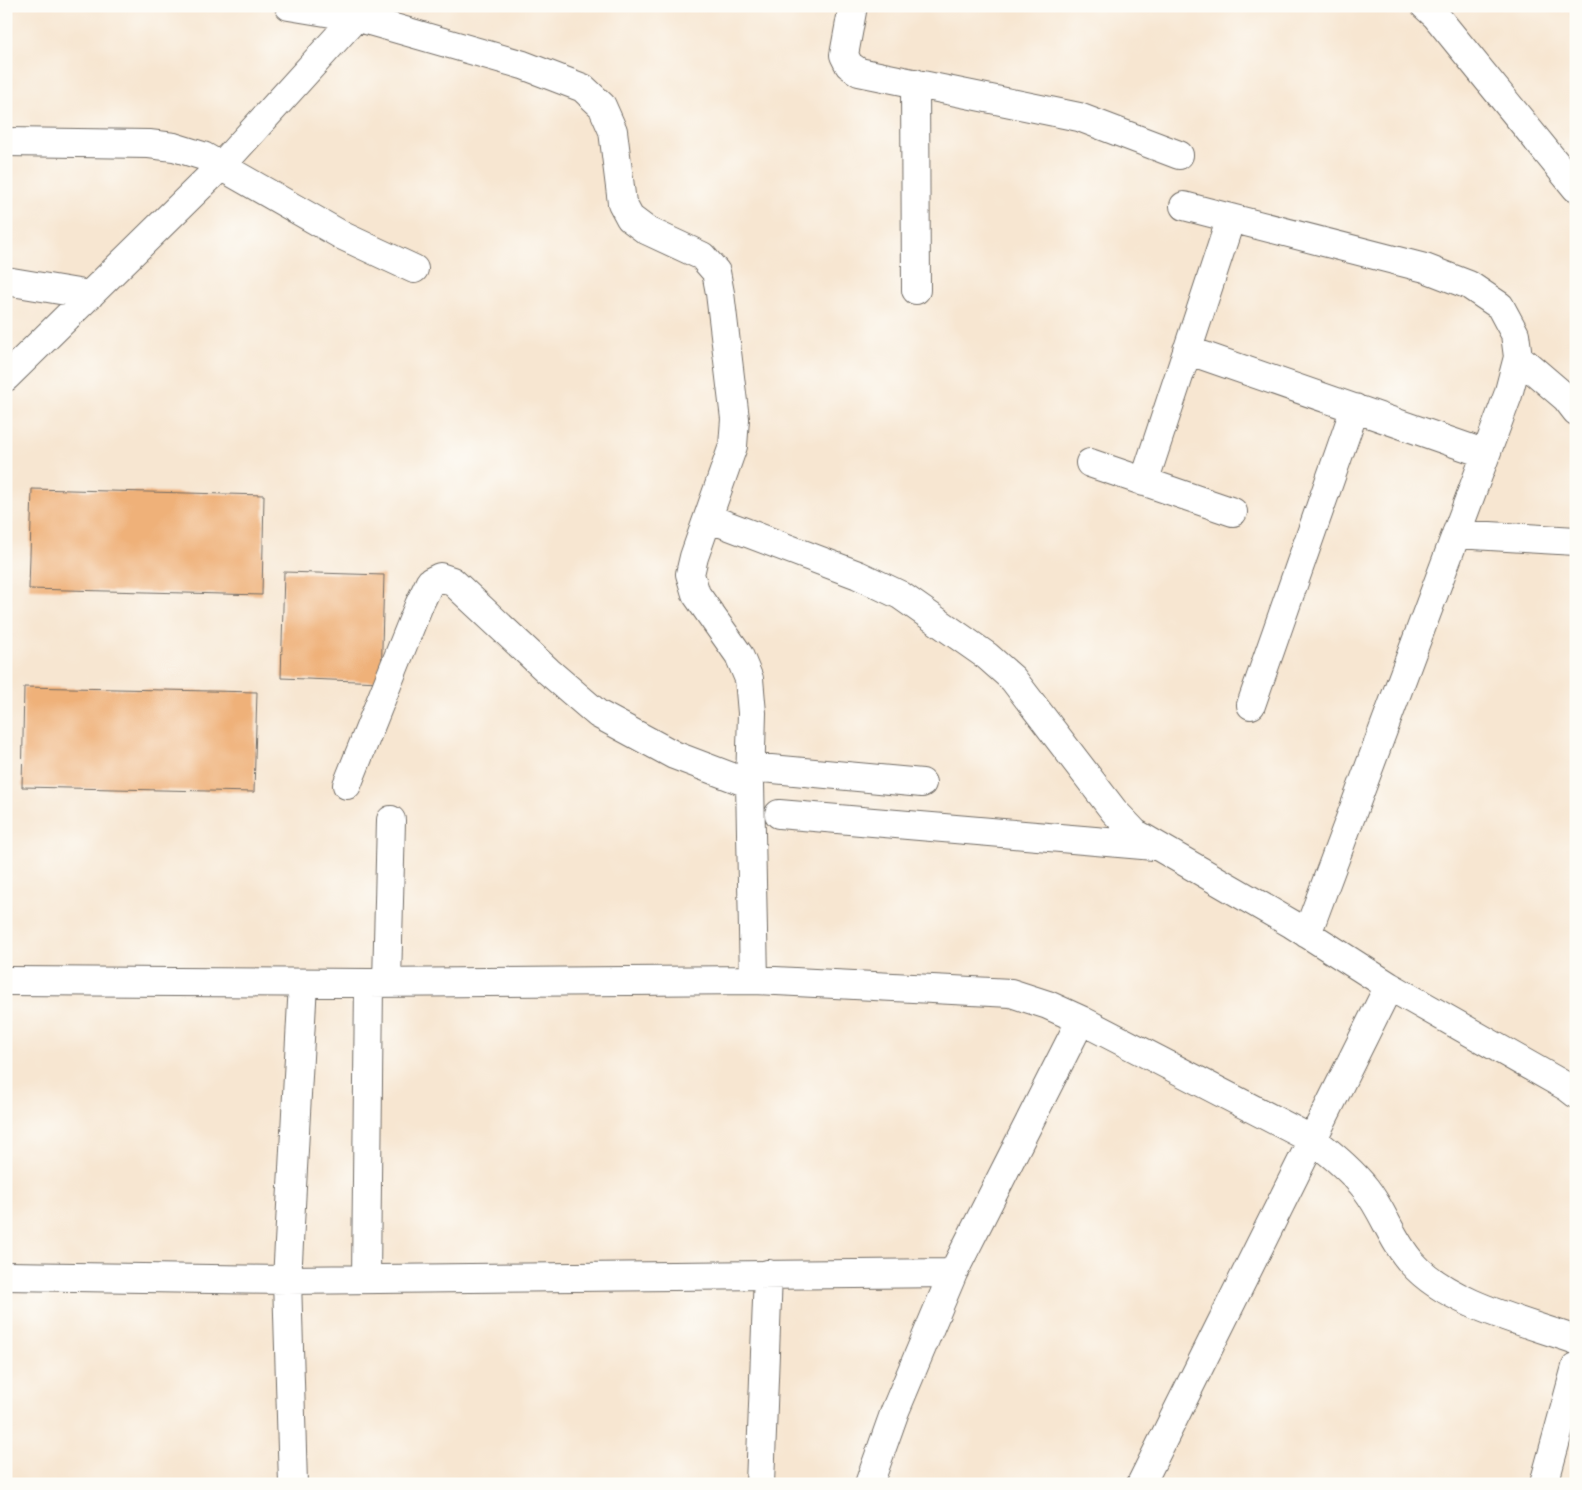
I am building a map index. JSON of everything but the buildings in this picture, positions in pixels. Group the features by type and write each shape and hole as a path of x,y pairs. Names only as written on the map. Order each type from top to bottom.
{"street":[{"path":"289,6 363,12 523,65 584,88 602,106 613,131 622,203 630,218 646,230 702,256 716,272 735,419 733,446 690,574 696,594 739,656 749,679 752,713 754,980"},
{"path":"853,6 844,55 849,65 859,72 1079,117 1179,155"},
{"path":"1425,6 1436,16 1529,128 1576,188"},
{"path":"6,377 220,167 363,12"},
{"path":"915,83 916,290"},
{"path":"6,142 149,144 174,147 202,156 343,236 414,269"},
{"path":"1184,206 1425,268 1469,285 1500,306 1515,334 1518,357 1508,395 1307,934"},
{"path":"1144,482 1231,218"},
{"path":"6,281 90,295"},
{"path":"1187,350 1486,454"},
{"path":"1518,357 1552,386 1576,412"},
{"path":"1251,705 1355,408"},
{"path":"1090,463 1233,512"},
{"path":"708,518 858,575 900,595 987,656 1013,679 1114,811 1135,833 1154,846 1307,934 1389,986 1568,1087 1576,1094"},
{"path":"1456,534 1576,541"},
{"path":"347,785 419,605 430,582 440,577 452,581 548,671 598,714 674,755 751,776 922,783"},
{"path":"779,814 1154,846"},
{"path":"366,1280 378,983 391,820"},
{"path":"6,981 378,983 754,980 1011,993 1048,1005 1082,1020 1314,1140 1344,1164 1367,1190 1389,1232 1412,1264 1438,1285 1475,1304 1576,1340"},
{"path":"293,1484 287,1280 303,982"},
{"path":"1141,1484 1241,1280 1314,1140 1389,986"},
{"path":"868,1484 895,1411 953,1273 1082,1020"},
{"path":"6,1276 366,1280 953,1273"},
{"path":"760,1484 768,1274"},
{"path":"1544,1484 1576,1367"}]}
